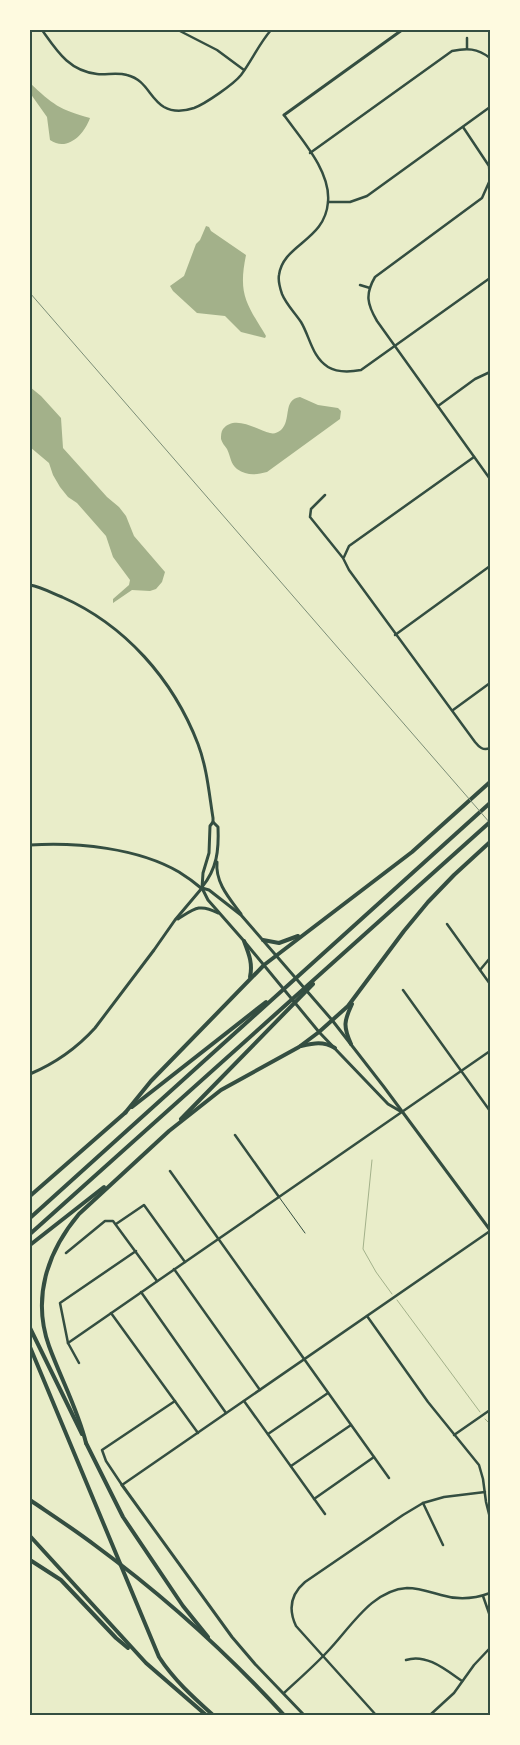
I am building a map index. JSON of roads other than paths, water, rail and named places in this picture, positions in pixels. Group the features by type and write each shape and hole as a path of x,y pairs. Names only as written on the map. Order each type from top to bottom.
{"main road":[{"path":"125,1113 151,1081 250,977 275,955 384,874 490,782"},
{"path":"30,1218 490,803"},
{"path":"86,1444 82,1425 49,1346 43,1315 44,1283 48,1264 67,1227 78,1214 169,1131 332,964 490,822"},
{"path":"169,1131 221,1090 319,1032 354,999 428,902 490,842"},
{"path":"262,940 278,943 304,933"},
{"path":"244,941 251,958 252,970 250,977"},
{"path":"30,1234 282,1008 319,978"},
{"path":"30,1196 125,1113 275,996"},
{"path":"351,1044 344,1021 354,999"},
{"path":"298,1046 317,1042 329,1044 335,1048"},
{"path":"30,1245 126,1170"},
{"path":"30,1328 123,1517 183,1606 213,1643"},
{"path":"30,1347 152,1643 169,1672 182,1688 213,1715"},
{"path":"30,1500 96,1546 164,1600 213,1643 284,1715"},
{"path":"30,1536 146,1663"},
{"path":"30,1560 61,1580 116,1638 206,1715"}],"street":[{"path":"42,30 63,58 73,67 83,72 130,76 143,83 163,106 176,110 196,108 231,84 244,70 271,30"},
{"path":"178,30 217,50 244,70"},
{"path":"402,30 284,115 324,174 328,189 328,202 323,220 315,232 283,262 279,275 282,294 302,324 318,357 330,369 344,372 361,370 490,278"},
{"path":"467,38 467,48"},
{"path":"310,153 452,51 467,48 476,49 490,58"},
{"path":"328,202 350,202 367,196 490,107"},
{"path":"462,127 489,166 489,186 476,204 374,277 368,292 368,302 372,312 395,346 490,479"},
{"path":"360,285 370,288"},
{"path":"438,406 476,379 490,372"},
{"path":"343,558 350,546 474,457"},
{"path":"325,495 311,509 310,517 343,558 349,570 395,635 475,742 480,748 490,748"},
{"path":"395,635 490,566"},
{"path":"30,585 73,602 101,619 128,640 160,675 180,704 198,745 207,779 213,822 210,826 210,853 203,873 202,888 208,900 319,1032 388,1104 402,1113"},
{"path":"452,711 490,683"},
{"path":"122,1485 490,1231 432,1150 351,1044 241,915 222,887 217,866 218,826 213,822"},
{"path":"30,845 89,846 138,856 180,872 202,888 209,890 241,915"},
{"path":"30,1074 65,1056 84,1040 175,920 211,876 218,854"},
{"path":"175,920 198,908 208,908 220,914"},
{"path":"448,924 490,984"},
{"path":"480,970 490,958"},
{"path":"403,990 490,1112"},
{"path":"68,1343 490,1051"},
{"path":"234,1135 279,1196"},
{"path":"170,1172 388,1478"},
{"path":"116,1224 143,1205 185,1262"},
{"path":"66,1253 109,1220 116,1224 157,1281"},
{"path":"79,1363 68,1343 60,1303 136,1251"},
{"path":"174,1269 260,1390"},
{"path":"142,1292 226,1413"},
{"path":"112,1313 198,1433"},
{"path":"367,1316 428,1402 479,1465 490,1518"},
{"path":"268,1434 328,1393"},
{"path":"175,1401 102,1450 106,1461 217,1617 255,1664 304,1715"},
{"path":"244,1401 325,1514"},
{"path":"454,1435 490,1410"},
{"path":"291,1466 351,1425"},
{"path":"314,1499 374,1457"},
{"path":"376,1715 296,1626 292,1618 291,1604 298,1588 423,1503 444,1497 485,1492"},
{"path":"423,1503 443,1545"},
{"path":"284,1693 323,1656 373,1602 393,1590 419,1589 458,1598 483,1596 490,1593"},
{"path":"483,1596 490,1616"},
{"path":"430,1715 450,1697 474,1665 490,1648"},
{"path":"406,1660 417,1657 428,1660 446,1669 462,1681"}],"lane":[{"path":"279,1196 305,1233"}],"waterway":[{"path":"372,1160 363,1249 376,1272 392,1294"},
{"path":"397,1300 480,1412"},
{"path":"485,1419 490,1424"}],"railway":[{"path":"30,293 490,823"}]}
